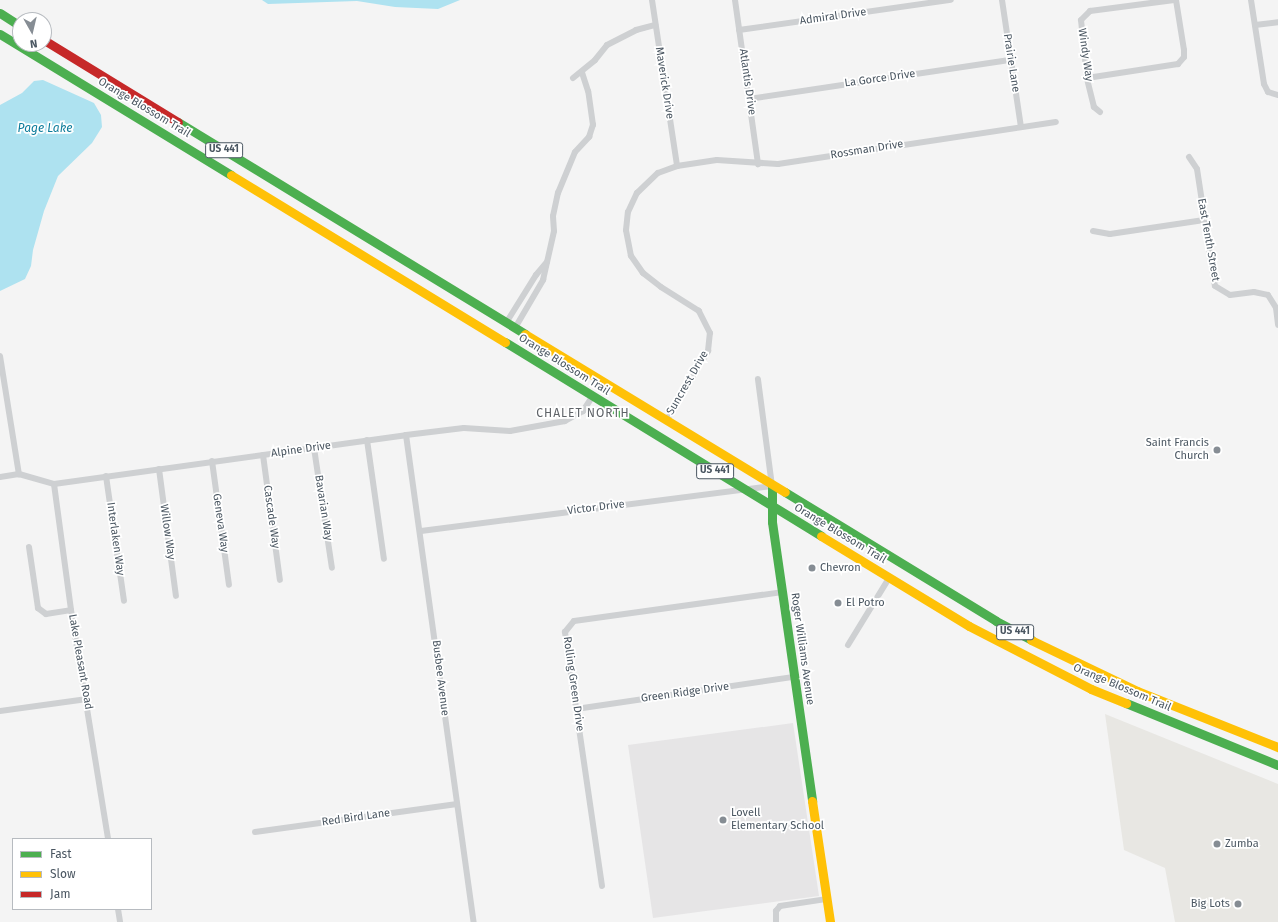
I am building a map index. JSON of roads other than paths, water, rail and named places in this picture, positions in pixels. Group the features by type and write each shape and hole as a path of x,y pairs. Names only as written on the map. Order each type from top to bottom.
{"main road":[{"path":"0,13 12,21"},
{"name":"Orange Blossom Trail","path":"0,34 889,578 1022,655 1091,689 1278,765"},
{"name":"Orange Blossom Trail","path":"52,45 898,564 1030,640 1169,704 1278,746"},
{"path":"373,262 382,247"},
{"path":"635,422 656,425 666,421"},
{"name":"Roger Williams Avenue","path":"772,486 772,506 782,592 830,922"},
{"path":"889,578 898,564"},
{"path":"1022,655 1030,640"},
{"path":"1163,719 1169,704"},
{"path":"1259,757 1264,741"}],"street":[{"name":"Maverick Drive","path":"652,0 677,166"},
{"name":"Atlantis Drive","path":"735,0 758,164"},
{"name":"Admiral Drive","path":"739,30 951,0"},
{"name":"Prairie Lane","path":"1002,0 1021,127"},
{"path":"1087,78 1178,64 1184,57 1184,50 1175,0"},
{"name":"Windy Way","path":"1100,112 1094,108 1087,78 1080,27 1085,14 1090,11 1175,0"},
{"path":"1251,0 1264,84 1268,92 1278,95"},
{"path":"1255,25 1278,22"},
{"path":"573,78 582,72 607,46 624,35 655,25"},
{"name":"La Gorce Drive","path":"749,99 1011,60"},
{"path":"515,328 543,280 548,261 558,192 575,152 589,137 593,125 588,91 582,72"},
{"name":"Rossman Drive","path":"677,166 717,160 758,164 778,164 1056,122"},
{"name":"East Tenth Street","path":"1188,157 1197,169 1215,286 1230,295 1260,292 1268,295 1276,308 1278,325"},
{"name":"Suncrest Drive","path":"666,421 708,351 709,328 699,311 644,273 631,256 626,230 628,212 637,193 658,173 677,166"},
{"path":"1093,231 1110,234 1204,220"},
{"path":"506,323 536,275 548,261"},
{"path":"0,356 19,474"},
{"name":"Roger Williams Avenue","path":"758,378 772,486"},
{"name":"Alpine Drive","path":"0,477 19,474 54,484 212,461 464,428 510,431 565,421 583,411 592,396"},
{"name":"Busbee Avenue","path":"406,435 421,531 474,922"},
{"path":"367,440 384,560"},
{"name":"Bavarian Way","path":"314,448 332,568"},
{"name":"Cascade Way","path":"263,455 280,580"},
{"name":"Geneva Way","path":"212,461 229,585"},
{"name":"Willow Way","path":"159,469 176,596"},
{"name":"Interlaken Way","path":"106,476 124,601"},
{"name":"Lake Pleasant Road","path":"54,484 71,610 87,699 108,838"},
{"name":"Victor Drive","path":"421,531 772,486"},
{"path":"29,547 38,608 46,614 71,610"},
{"path":"848,645 889,578"},
{"name":"Rolling Green Drive","path":"602,886 565,632 574,621 782,592"},
{"name":"Green Ridge Drive","path":"576,709 794,677"},
{"path":"0,711 87,699"},
{"name":"Red Bird Lane","path":"255,832 457,804"},
{"path":"776,922 776,911 780,906 827,899"},
{"path":"118,910 120,922"}],"water":[{"path":"262,0 460,0 438,9 395,7 357,1 268,4"},
{"name":"Page Lake","path":"43,80 94,103 101,115 102,127 92,143 58,176 44,211 33,250 31,266 25,279 0,291 0,105 22,93 34,81"}],"place":[{"name":"Saint Francis Church","path":"1217,450"},
{"name":"Chevron","path":"812,568"},
{"name":"El Potro","path":"838,603"},
{"name":"Lovell Elementary School","path":"723,820"},
{"name":"Zumba","path":"1217,844"},
{"name":"Big Lots","path":"1238,904"}],"district":[{"name":"CHALET NORTH","path":"583,414"}]}
